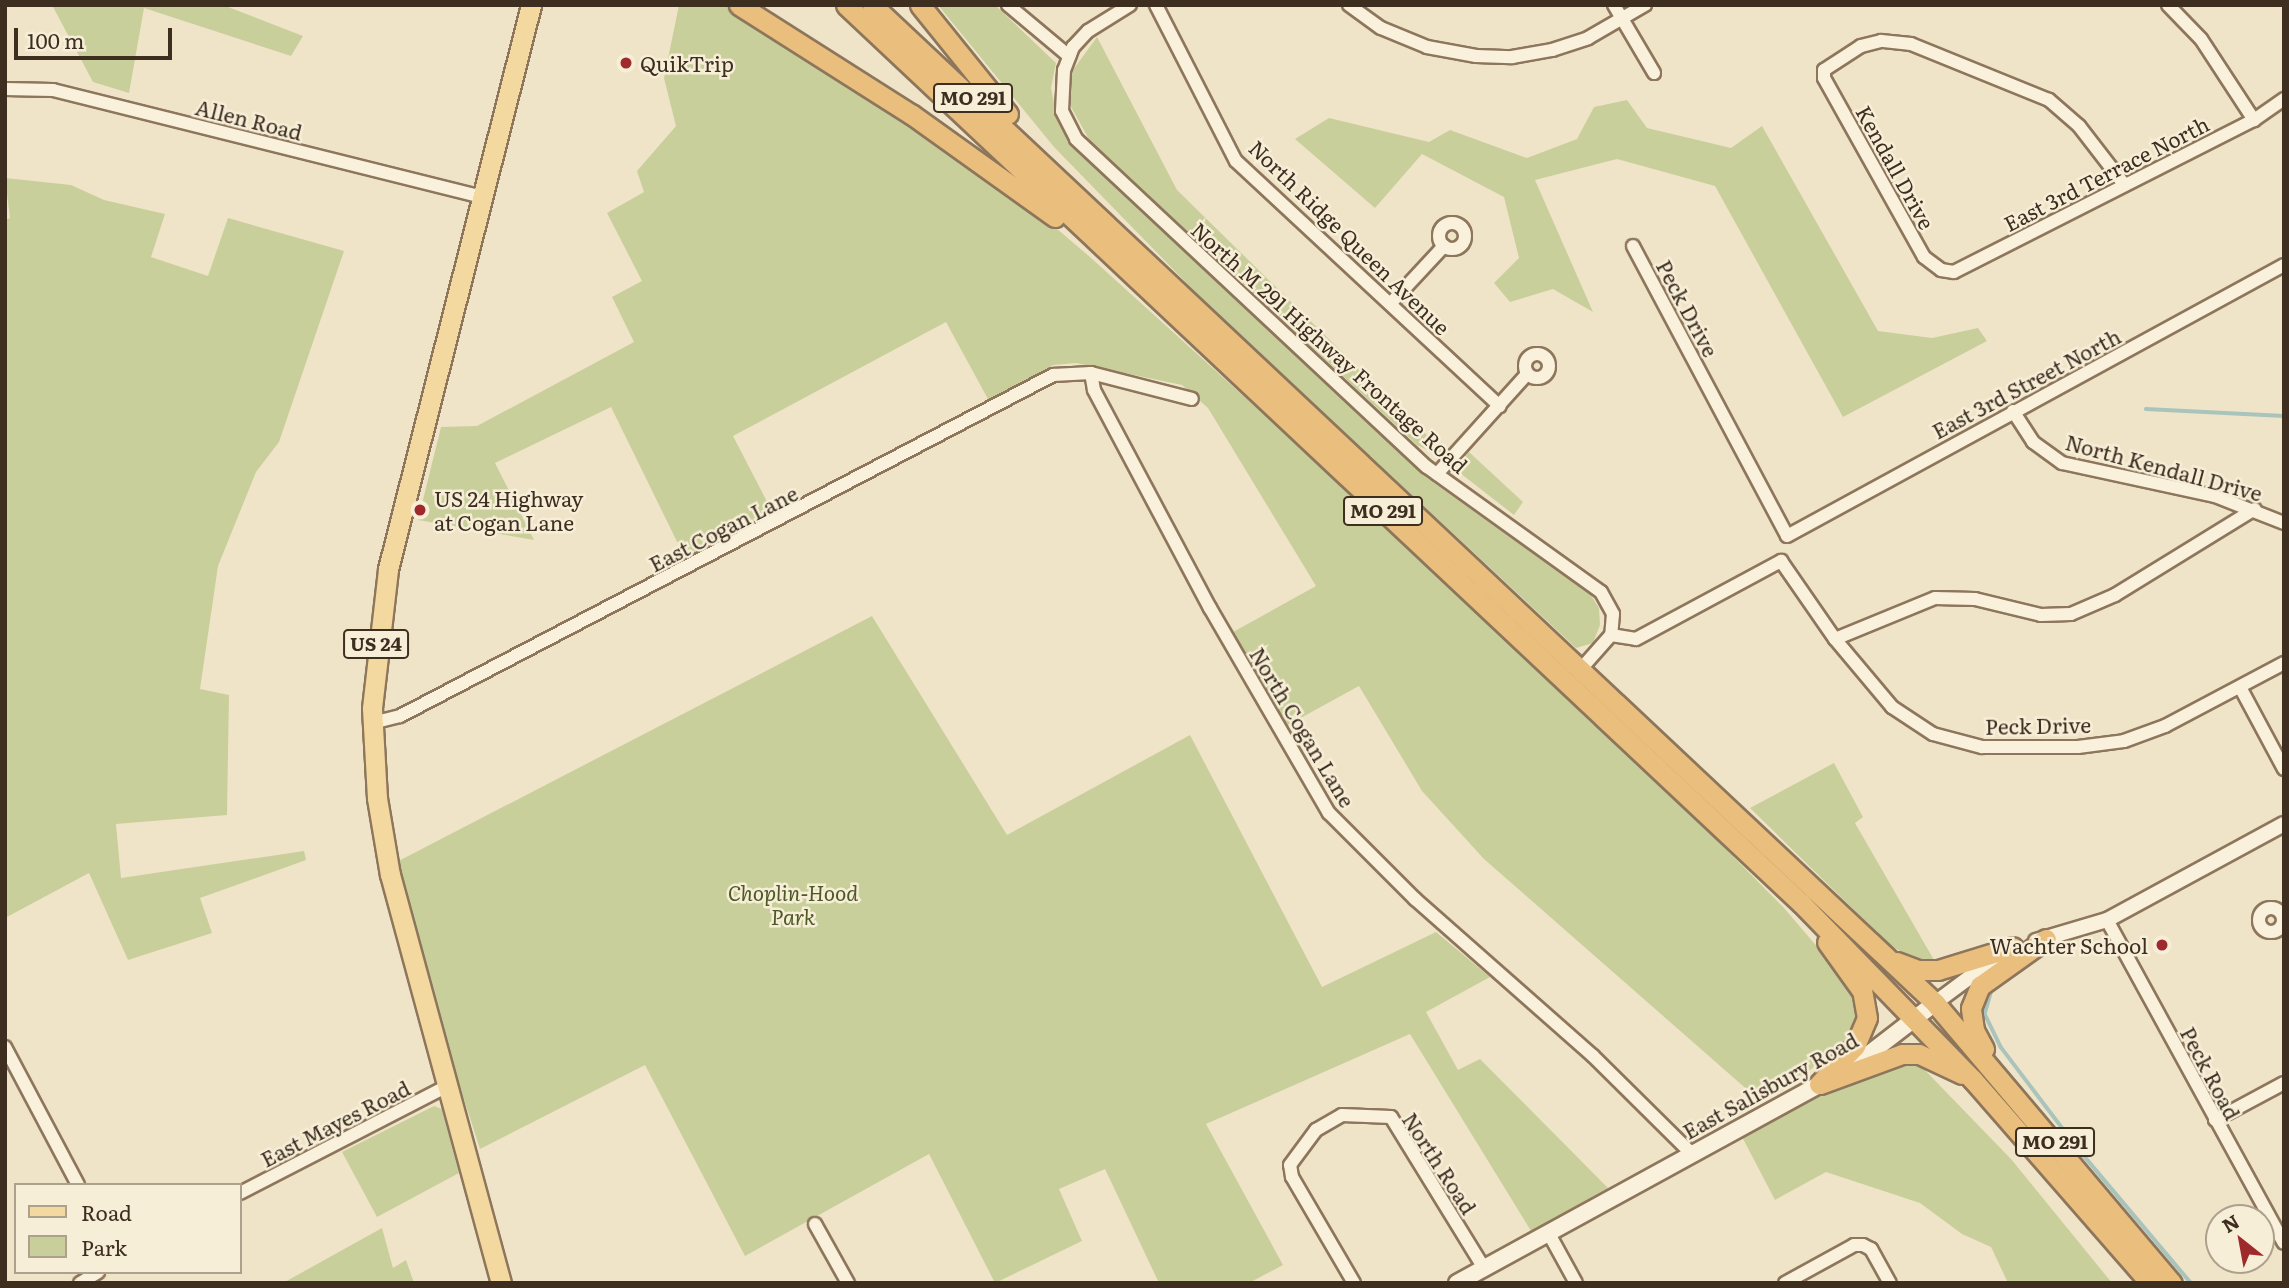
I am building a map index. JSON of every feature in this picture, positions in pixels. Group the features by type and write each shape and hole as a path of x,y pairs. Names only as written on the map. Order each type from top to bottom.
{"highway":[{"path":"739,5 974,157 1149,292"},
{"name":"MO 291","path":"846,5 1801,903 1917,1019 2150,1283"},
{"name":"MO 291","path":"872,5 1074,191 1935,1003 2172,1283"},
{"path":"920,5 995,101 1054,158 1074,191"},
{"path":"1801,903 1857,982 1867,1009 1865,1028 1855,1046 1819,1084"},
{"path":"2020,1102 1979,1041 1971,1008 1988,977 2046,939"},
{"path":"1879,949 1905,967 1927,971 2013,947"},
{"path":"1819,1084 1902,1054 1919,1054 1973,1080"}],"main road":[{"name":"US 24","path":"501,1283 383,839 372,723 376,643 388,569 528,6"},
{"name":"East Salisbury Road","path":"1457,1283 1862,1061 1935,1003"}],"street":[{"path":"1008,5 1069,56 1088,31 1130,5"},
{"name":"North Ridge Queen Avenue","path":"1156,5 1236,161 1500,406"},
{"path":"1349,5 1381,28 1427,47 1476,56 1552,50 1621,19 1645,5"},
{"path":"1614,5 1654,73"},
{"path":"2168,5 2201,39 2255,120"},
{"name":"Kendall Drive","path":"1941,270 1924,257 1824,78 1830,63 1861,46 1901,41 2049,100 2079,125 2123,183"},
{"name":"North M 291 Highway Frontage Road","path":"1069,56 1060,92 1062,111 1076,139 1437,474 1601,592 1613,614 1611,635"},
{"name":"Allen Road","path":"5,89 53,90 482,197"},
{"name":"East 3rd Terrace North","path":"1941,270 1962,270 2123,183 2255,120 2284,99"},
{"path":"1391,303 1444,246"},
{"name":"Peck Drive","path":"1633,246 1787,536"},
{"name":"East 3rd Street North","path":"1787,536 2284,265"},
{"name":"East Cogan Lane","path":"372,723 412,710 1054,375 1091,373 1192,399"},
{"name":"North Cogan Lane","path":"1091,373 1094,390 1210,608 1329,813 1415,899 1593,1056 1690,1153"},
{"path":"1437,474 1527,373"},
{"name":"North Kendall Drive","path":"2013,411 2033,442 2062,463 2255,509 2284,523"},
{"path":"1835,639 1935,598 1975,599 2041,615 2071,614 2115,595 2255,509"},
{"path":"1580,670 1611,635 1636,639 1782,561 1787,536"},
{"name":"Peck Drive","path":"1782,561 1835,639 1911,723 1982,747 2078,747 2124,741 2165,726 2240,687"},
{"path":"2284,663 2240,687 2284,769"},
{"name":"East Salisbury Road","path":"1935,1003 2013,947 2107,920 2284,824"},
{"name":"Peck Road","path":"2107,920 2284,1243"},
{"path":"5,1048 77,1183"},
{"path":"2215,1120 2284,1083"},
{"name":"East Mayes Road","path":"242,1192 447,1086"},
{"name":"North Road","path":"1353,1283 1292,1177 1290,1165 1316,1130 1342,1115 1361,1113 1391,1117 1484,1268"},
{"path":"815,1224 848,1283"},
{"path":"1548,1232 1576,1283"},
{"path":"1785,1283 1858,1245 1871,1249 1890,1283"},
{"path":"79,1283 95,1274"}],"green space":[{"path":"52,5 223,5 303,36 291,56 144,8 129,93 93,82"},
{"path":"679,5 724,5 1029,205 1090,257 1321,466 1691,814 1784,908 1856,992 1859,1029 1830,1058 1759,1100 1484,859 1422,791 1359,686 1286,726 1233,632 1316,586 1208,408 1182,385 1076,363 1053,365 989,401 946,322 733,436 774,515 686,560 611,407 495,463 534,540 418,520 441,427 477,426 634,342 612,297 642,281 607,213 644,192 637,171 676,126 664,78"},
{"path":"938,5 995,5 1056,63 1051,88 1057,119 1073,144 1427,478 1590,594 1599,608 1600,625 1593,643 1576,648 1205,302 1054,147"},
{"path":"1097,37 1177,190 1444,452 1434,453 1417,445 1090,141 1070,105 1070,74"},
{"path":"1627,100 1647,128 1731,148 1762,126 1878,331 1932,338 1978,328 1987,341 1843,417 1715,186 1617,159 1535,180 1593,312 1553,289 1510,302 1494,283 1519,258 1504,197 1422,154 1375,208 1295,139 1329,118 1429,142 1450,130 1527,158 1577,139 1594,107"},
{"path":"5,178 71,185 104,200 165,214 151,257 208,276 228,218 344,251 279,442 256,472 218,566 200,689 229,695 227,815 116,824 121,878 304,851 306,860 200,898 212,933 128,960 89,873 5,918 5,220 10,218"},
{"path":"1469,452 1523,502 1514,515 1460,473 1460,463"},
{"name":"Choplin-Hood Park","path":"872,616 1007,835 1190,735 1322,987 1436,932 1490,977 1426,1012 1458,1070 1480,1059 1608,1188 1531,1231 1410,1034 1206,1124 1283,1265 1249,1283 1159,1283 1105,1169 1059,1189 1082,1241 995,1283 929,1154 745,1256 645,1065 480,1149 389,866"},
{"path":"1834,763 1863,817 1855,823 1934,960 1914,959 1891,946 1750,808"},
{"path":"1917,1062 2011,1159 2112,1283 2008,1283 1991,1247 1962,1234 1920,1203 1826,1172 1775,1200 1740,1133 1890,1064"},
{"path":"434,1106 442,1109 459,1173 377,1217 342,1152"},
{"path":"382,1228 393,1268 406,1260 414,1283 283,1283"}],"waterway":[{"path":"2146,409 2284,416"},
{"path":"1992,990 1985,1014 2001,1047 2080,1151 2191,1283"}],"place":[{"name":"QuikTrip","path":"626,63"},
{"name":"US 24 Highway at Cogan Lane","path":"420,510"},
{"name":"Wachter School","path":"2162,945"}]}
